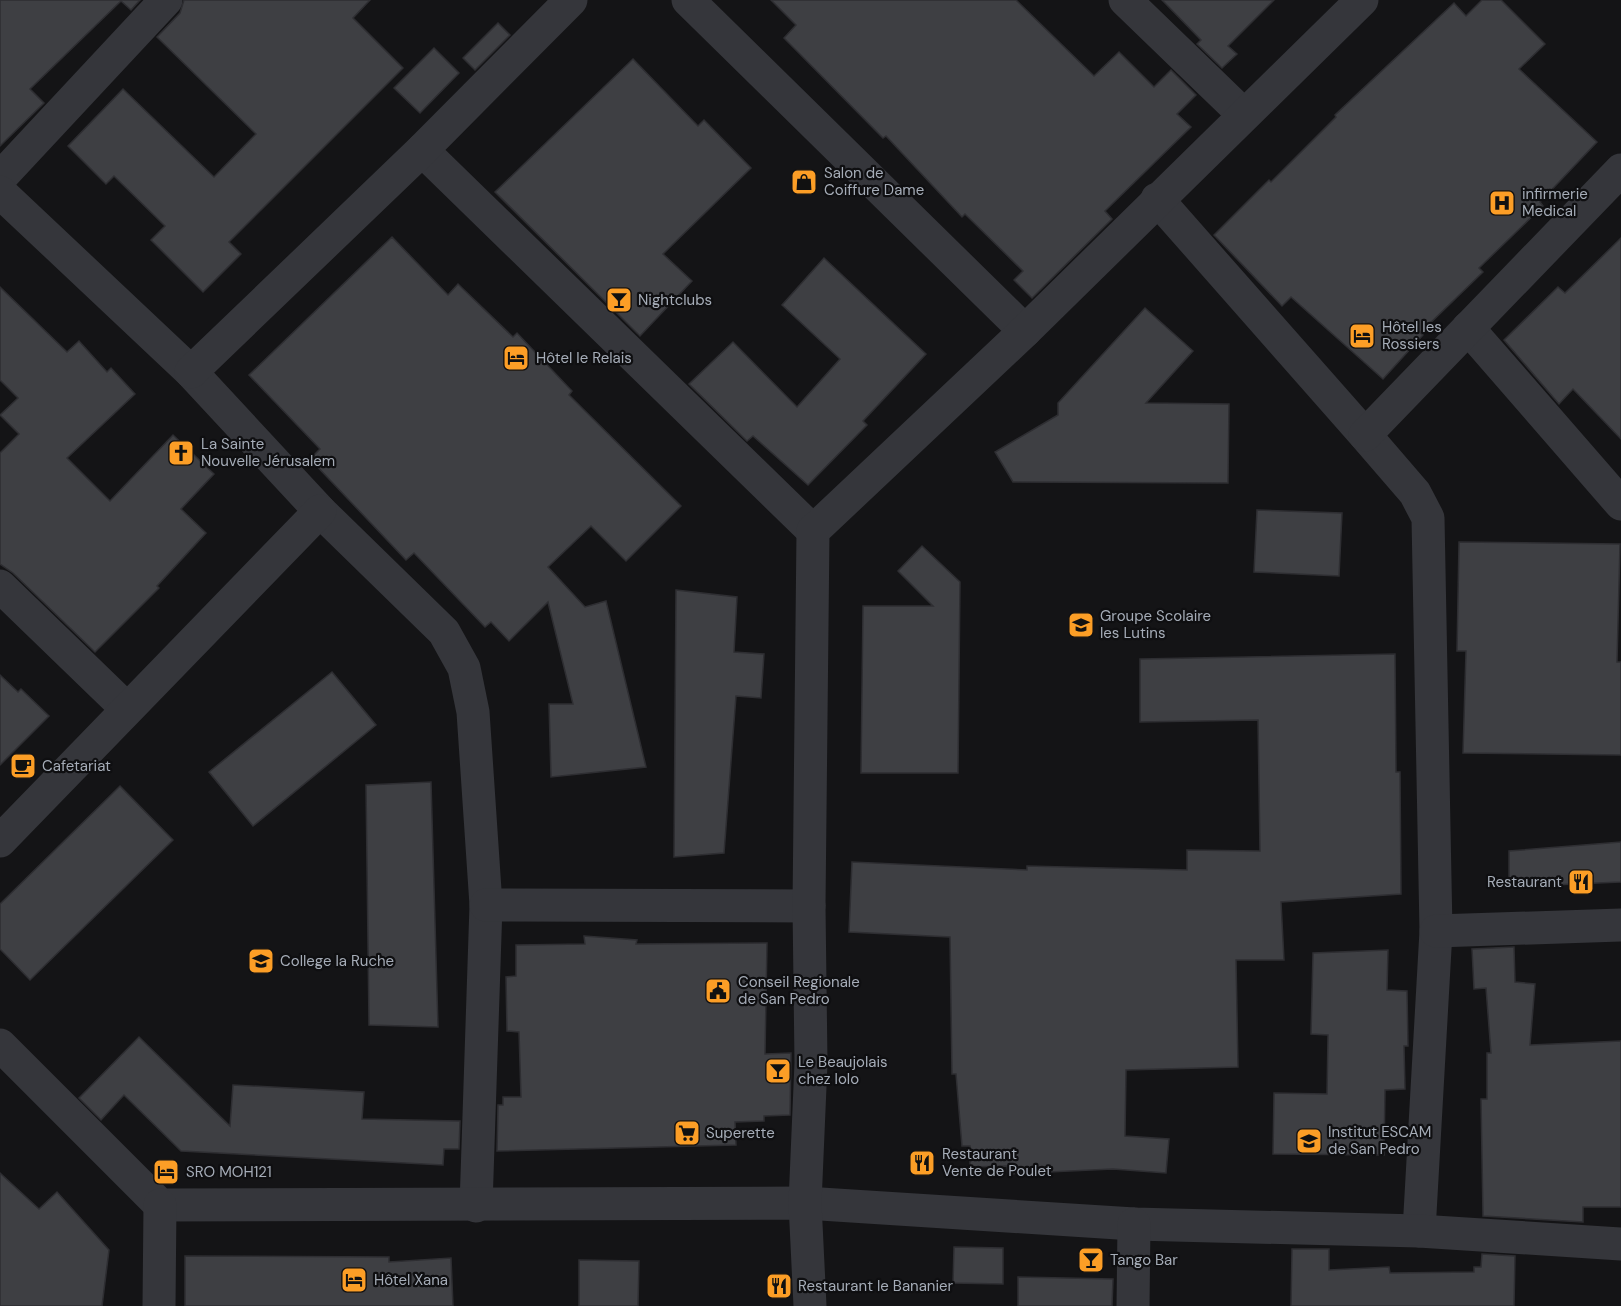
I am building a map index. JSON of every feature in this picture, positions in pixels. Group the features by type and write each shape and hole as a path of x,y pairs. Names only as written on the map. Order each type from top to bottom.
{"street":[{"path":"0,178 166,0"},
{"path":"191,372 422,150 571,0"},
{"path":"688,0 1025,330"},
{"path":"1125,0 1243,114"},
{"path":"810,1306 805,1203 811,1063 809,906 813,531 1025,330 1243,114 1362,0"},
{"path":"422,150 813,531"},
{"path":"1365,435 1621,170"},
{"path":"0,192 191,372 320,511 444,632 464,668 473,712 486,905 476,1206"},
{"path":"1157,199 1415,493 1428,518 1436,932 1419,1231"},
{"path":"1468,328 1621,504"},
{"path":"0,841 320,511"},
{"path":"0,586 127,710"},
{"path":"486,905 809,906"},
{"path":"1436,932 1621,926"},
{"path":"0,1045 160,1205 476,1206 805,1203 1134,1224 1419,1231 1621,1244"},
{"path":"159,1306 160,1205"},
{"path":"1133,1306 1134,1224"}],"building":[{"path":"0,0 140,0 131,10 121,1 30,89 44,103 0,146"},
{"path":"184,0 370,0 353,18 403,68 229,242 241,254 203,292 151,240 165,226 114,176 106,184 68,146 123,89 214,177 256,134 157,37 180,13"},
{"path":"771,0 1016,0 1094,76 1119,52 1154,87 1171,70 1196,95 1177,114 1191,127 1105,211 1112,219 1032,298 1014,280 1023,271 965,214 962,217 886,136 883,138 784,38 796,25"},
{"path":"1162,0 1274,0 1228,46 1237,54 1222,68 1197,44 1201,40"},
{"path":"1482,0 1501,0 1545,44 1519,69 1597,142 1540,202 1543,206 1479,268 1483,272 1420,333 1423,335 1383,379 1291,297 1282,306 1214,235 1269,180 1271,182 1336,117 1335,115 1454,3 1466,16"},
{"path":"498,23 510,35 475,70 463,58"},
{"path":"434,48 459,73 420,113 394,88"},
{"path":"633,59 698,126 704,120 751,168 663,254 692,281 640,336 495,192"},
{"path":"392,237 448,295 458,284 513,337 517,333 572,391 569,395 681,506 626,561 591,526 548,567 585,607 606,601 646,767 551,777 549,704 573,704 548,602 509,641 491,622 485,627 414,553 406,560 310,459 320,449 249,375"},
{"path":"1621,238 1621,439 1573,389 1559,404 1504,340 1558,287 1565,293"},
{"path":"824,258 926,354 863,421 867,425 808,485 753,436 747,441 689,384 733,342 797,407 840,359 782,305"},
{"path":"0,287 67,352 79,341 107,372 111,368 135,394 67,458 110,501 173,435 214,474 181,509 206,533 157,586 159,588 95,652 13,573 0,564 0,453 19,434 0,415 18,398 0,380"},
{"path":"1145,308 1193,351 1146,403 1229,404 1228,483 1013,482 995,452 1058,415 1058,403"},
{"path":"1257,510 1342,513 1339,576 1254,572"},
{"path":"1459,542 1620,544 1617,662 1621,662 1621,755 1463,753 1466,651 1457,651"},
{"path":"922,546 960,582 958,773 861,773 863,606 933,606 898,571"},
{"path":"676,590 737,597 734,652 764,654 761,698 736,696 724,853 674,857"},
{"path":"1395,654 1396,772 1400,772 1401,894 1281,902 1284,960 1236,960 1238,1067 1126,1070 1125,1136 1169,1139 1166,1173 1113,1169 1008,1174 1007,1166 970,1167 970,1146 962,1146 956,1074 952,1074 950,937 849,932 852,862 1027,870 1027,866 1187,870 1187,850 1260,851 1258,720 1140,722 1140,659"},
{"path":"332,672 376,725 253,826 209,772"},
{"path":"0,675 18,692 21,689 49,716 0,765"},
{"path":"431,782 438,1027 369,1025 366,785"},
{"path":"120,786 173,840 30,980 0,949 0,904"},
{"path":"1621,842 1621,882 1509,887 1509,851"},
{"path":"584,936 637,940 636,944 767,943 765,1054 791,1053 790,1115 764,1116 764,1121 735,1122 736,1145 497,1151 498,1105 503,1105 503,1097 521,1097 519,1032 507,1031 506,977 516,976 516,945 585,944"},
{"path":"1514,947 1515,982 1535,984 1530,1045 1621,1041 1621,1207 1583,1207 1583,1222 1483,1216 1481,1099 1487,1099 1487,1053 1491,1053 1486,988 1474,989 1472,949"},
{"path":"1388,950 1387,990 1407,991 1408,1046 1404,1046 1405,1089 1385,1090 1384,1155 1273,1154 1274,1093 1327,1094 1328,1035 1311,1034 1313,953"},
{"path":"139,1037 230,1126 233,1085 364,1092 362,1119 460,1121 459,1149 444,1149 443,1165 181,1151 124,1095 101,1120 79,1098"},
{"path":"0,1173 39,1209 57,1192 109,1250 102,1306 0,1306"},
{"path":"954,1247 1003,1248 1003,1284 953,1283"},
{"path":"1292,1249 1329,1249 1329,1270 1389,1267 1390,1273 1474,1272 1474,1267 1481,1267 1482,1254 1515,1256 1514,1306 1291,1306"},
{"path":"185,1256 389,1257 389,1262 451,1258 453,1306 185,1306"},
{"path":"579,1260 639,1261 638,1306 579,1306"},
{"path":"1018,1277 1113,1279 1112,1306 1018,1306"}],"place":[{"name":"Salon de Coiffure Dame","path":"804,182"},
{"name":"infirmerie Medical","path":"1502,203"},
{"name":"Nightclubs","path":"619,300"},
{"name":"Hôtel les Rossiers","path":"1362,336"},
{"name":"Hôtel le Relais","path":"516,358"},
{"name":"La Sainte Nouvelle Jérusalem","path":"181,453"},
{"name":"Groupe Scolaire les Lutins","path":"1081,625"},
{"name":"Cafetariat","path":"23,766"},
{"name":"Restaurant","path":"1581,882"},
{"name":"College la Ruche","path":"261,961"},
{"name":"Conseil Regionale de San Pedro","path":"718,991"},
{"name":"Le Beaujolais chez lolo","path":"778,1071"},
{"name":"Superette","path":"687,1133"},
{"name":"Institut ESCAM de San Pedro","path":"1309,1141"},
{"name":"Restaurant Vente de Poulet","path":"922,1163"},
{"name":"SRO MOH121","path":"166,1172"},
{"name":"Tango Bar","path":"1091,1260"},
{"name":"Hôtel Xana","path":"354,1280"},
{"name":"Restaurant le Bananier","path":"779,1286"}]}
